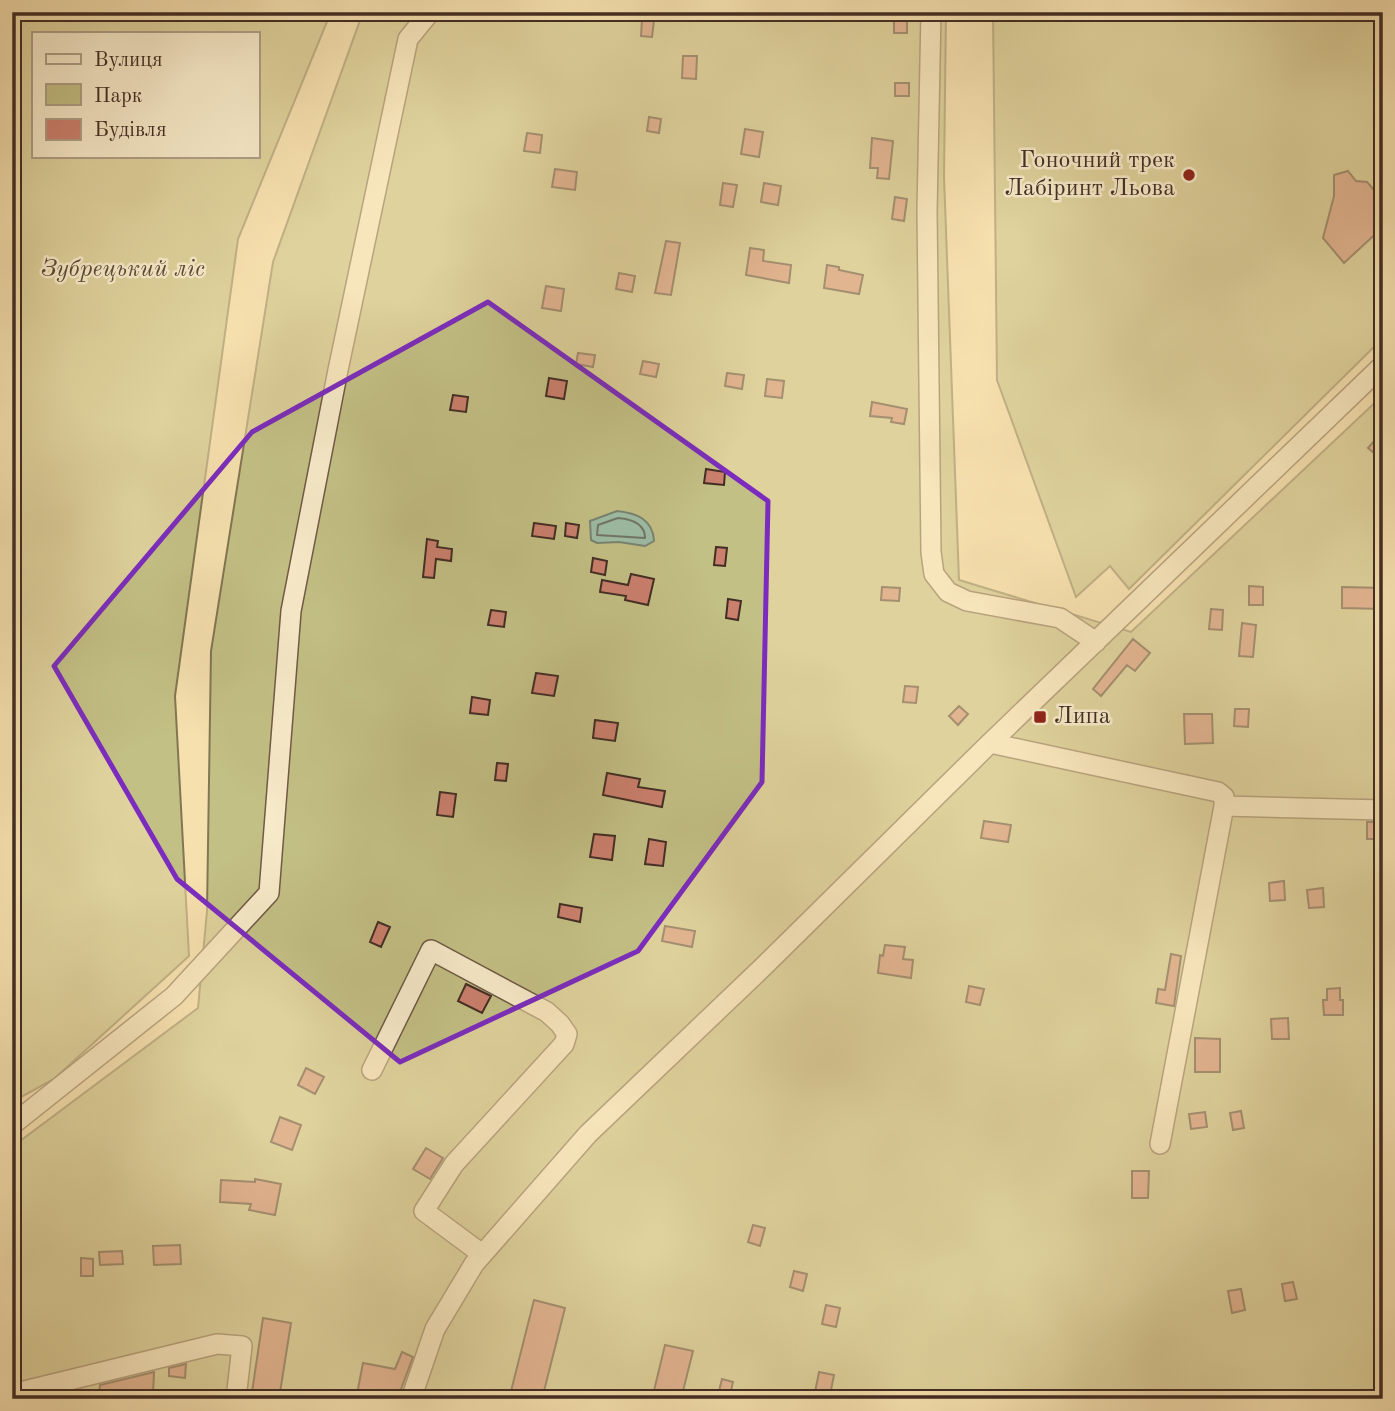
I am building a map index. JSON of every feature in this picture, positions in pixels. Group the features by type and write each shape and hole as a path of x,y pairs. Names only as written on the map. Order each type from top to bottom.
{"street":[{"path":"12,1125 174,996 269,893 291,611 338,370 408,39 430,12"},
{"path":"931,12 928,211 931,552 934,574 948,592 967,601 1060,618 1096,642"},
{"path":"411,1399 435,1329 482,1254 589,1134 1383,365"},
{"path":"990,743 1218,792 1224,797 1160,1144"},
{"path":"1224,806 1383,810"},
{"path":"372,1070 431,950 547,1012 561,1024 566,1034 564,1044 454,1164 424,1211 482,1254"},
{"path":"12,1394 217,1345 242,1346 236,1399"}],"highlighted area":[{"path":"488,302 768,501 762,782 638,951 400,1062 177,879 54,666 252,432"}],"green space":[{"name":"Зубрецький ліс","path":"12,12 331,12 238,239 175,696 189,956 54,1079 12,1102"},
{"path":"363,12 946,12 944,177 959,580 1131,632 1383,395 1383,1399 12,1399 12,1147 198,1008 207,911 211,651 273,262"},
{"name":"Гоночний трек Лабіринт Льова","path":"993,12 1383,12 1383,338 1129,589 1110,566 1076,597 997,380"}],"water":[{"path":"617,511 631,513 647,522 654,541 645,546 619,542 597,543 591,540 590,521"}],"building":[{"path":"894,18 907,18 907,33 894,33"},
{"path":"642,19 654,20 652,37 641,36"},
{"path":"683,56 697,56 696,79 682,78"},
{"path":"895,83 909,83 909,96 895,96"},
{"path":"649,117 661,119 659,133 647,131"},
{"path":"745,129 763,132 759,157 741,154"},
{"path":"527,133 542,135 540,153 524,151"},
{"path":"872,138 893,141 889,179 877,178 878,168 870,168"},
{"path":"555,169 577,172 575,190 552,187"},
{"path":"1348,171 1356,181 1367,182 1383,200 1383,227 1344,263 1323,238 1334,196 1334,175"},
{"path":"723,183 737,185 733,207 720,205"},
{"path":"764,183 781,186 778,205 761,202"},
{"path":"895,197 907,199 904,221 892,219"},
{"path":"666,241 680,243 671,295 655,293"},
{"path":"750,248 764,250 763,261 791,265 789,283 746,275"},
{"path":"827,265 863,275 859,294 824,288"},
{"path":"619,273 635,276 632,292 616,289"},
{"path":"546,286 564,289 561,311 542,308"},
{"path":"578,353 595,355 593,367 576,364"},
{"path":"643,361 659,364 656,377 640,374"},
{"path":"727,373 744,375 742,389 725,386"},
{"path":"549,378 567,381 564,399 546,396"},
{"path":"767,379 784,381 782,398 765,396"},
{"path":"453,395 468,397 466,412 450,410"},
{"path":"872,402 907,409 904,424 891,422 892,418 870,416"},
{"path":"1383,431 1383,461 1368,448"},
{"path":"706,469 725,472 724,485 704,483"},
{"path":"534,523 556,526 554,539 532,536"},
{"path":"566,523 579,525 577,538 565,536"},
{"path":"427,539 438,541 437,547 452,549 451,561 436,559 434,578 423,577"},
{"path":"716,547 727,548 725,566 714,565"},
{"path":"593,558 607,561 605,575 591,572"},
{"path":"631,574 654,579 648,605 625,600 626,596 600,592 602,580 628,585"},
{"path":"1249,586 1263,587 1263,605 1249,605"},
{"path":"882,587 900,588 899,601 881,600"},
{"path":"1342,587 1383,588 1383,609 1342,608"},
{"path":"728,599 741,601 738,620 726,618"},
{"path":"1211,609 1223,610 1222,630 1209,629"},
{"path":"491,610 506,612 504,627 488,625"},
{"path":"1242,623 1256,625 1253,657 1239,656"},
{"path":"1133,639 1150,653 1135,671 1127,665 1101,696 1093,689"},
{"path":"536,673 558,676 554,696 532,693"},
{"path":"905,686 918,687 916,703 903,702"},
{"path":"472,697 490,700 488,715 470,713"},
{"path":"959,706 968,714 958,725 949,716"},
{"path":"1235,709 1249,709 1248,727 1234,726"},
{"path":"1184,714 1212,714 1213,743 1185,744"},
{"path":"595,720 618,723 615,741 593,738"},
{"path":"497,763 508,764 506,781 495,780"},
{"path":"607,773 640,779 638,787 665,791 662,807 603,795"},
{"path":"440,792 456,794 453,817 437,815"},
{"path":"984,821 1011,825 1008,842 981,838"},
{"path":"1367,822 1383,822 1383,839 1367,839"},
{"path":"594,834 615,836 612,860 590,857"},
{"path":"649,839 666,842 663,866 645,864"},
{"path":"1284,881 1285,900 1270,901 1269,883"},
{"path":"1323,888 1324,907 1309,908 1307,890"},
{"path":"560,904 582,908 580,922 558,917"},
{"path":"378,922 390,927 381,947 370,942"},
{"path":"665,926 695,931 692,947 662,941"},
{"path":"885,945 905,947 903,959 913,960 911,978 878,973 880,955 883,956"},
{"path":"1171,954 1181,956 1174,1006 1156,1003 1158,989 1165,990"},
{"path":"466,984 491,996 482,1013 458,1001"},
{"path":"969,986 984,989 980,1005 966,1002"},
{"path":"1340,988 1343,1015 1324,1015 1323,1000 1327,1000 1327,989"},
{"path":"1288,1018 1289,1039 1272,1039 1271,1019"},
{"path":"1195,1038 1220,1039 1220,1072 1195,1072"},
{"path":"306,1068 324,1077 315,1094 298,1085"},
{"path":"1241,1111 1244,1128 1233,1130 1230,1113"},
{"path":"1205,1112 1207,1127 1191,1129 1189,1114"},
{"path":"280,1117 301,1125 292,1150 271,1142"},
{"path":"426,1148 443,1158 430,1179 413,1169"},
{"path":"1132,1171 1149,1171 1148,1198 1132,1198"},
{"path":"255,1179 281,1184 275,1215 249,1210 251,1204 220,1202 221,1180 255,1182"},
{"path":"753,1225 765,1228 760,1246 748,1242"},
{"path":"180,1245 181,1264 154,1265 153,1246"},
{"path":"122,1251 123,1264 100,1265 99,1252"},
{"path":"81,1258 93,1259 93,1276 81,1276"},
{"path":"794,1271 807,1274 803,1291 790,1287"},
{"path":"1293,1282 1297,1299 1285,1301 1282,1284"},
{"path":"1241,1289 1245,1310 1232,1313 1228,1291"},
{"path":"534,1300 565,1308 542,1399 509,1399"},
{"path":"826,1305 840,1308 836,1327 822,1324"},
{"path":"263,1318 291,1323 279,1399 251,1399"},
{"path":"665,1345 693,1351 681,1399 652,1399"},
{"path":"402,1352 413,1357 398,1397 383,1391 382,1399 356,1399 363,1363 395,1369"},
{"path":"186,1364 185,1378 169,1376 169,1368"},
{"path":"154,1372 153,1394 99,1395 100,1385"},
{"path":"819,1372 834,1375 830,1395 815,1392"},
{"path":"722,1379 733,1382 729,1399 717,1399"}],"place":[{"name":"Гоночний трек Лабіринт Льова","path":"1189,175"},
{"name":"Липа","path":"1040,717"}]}
